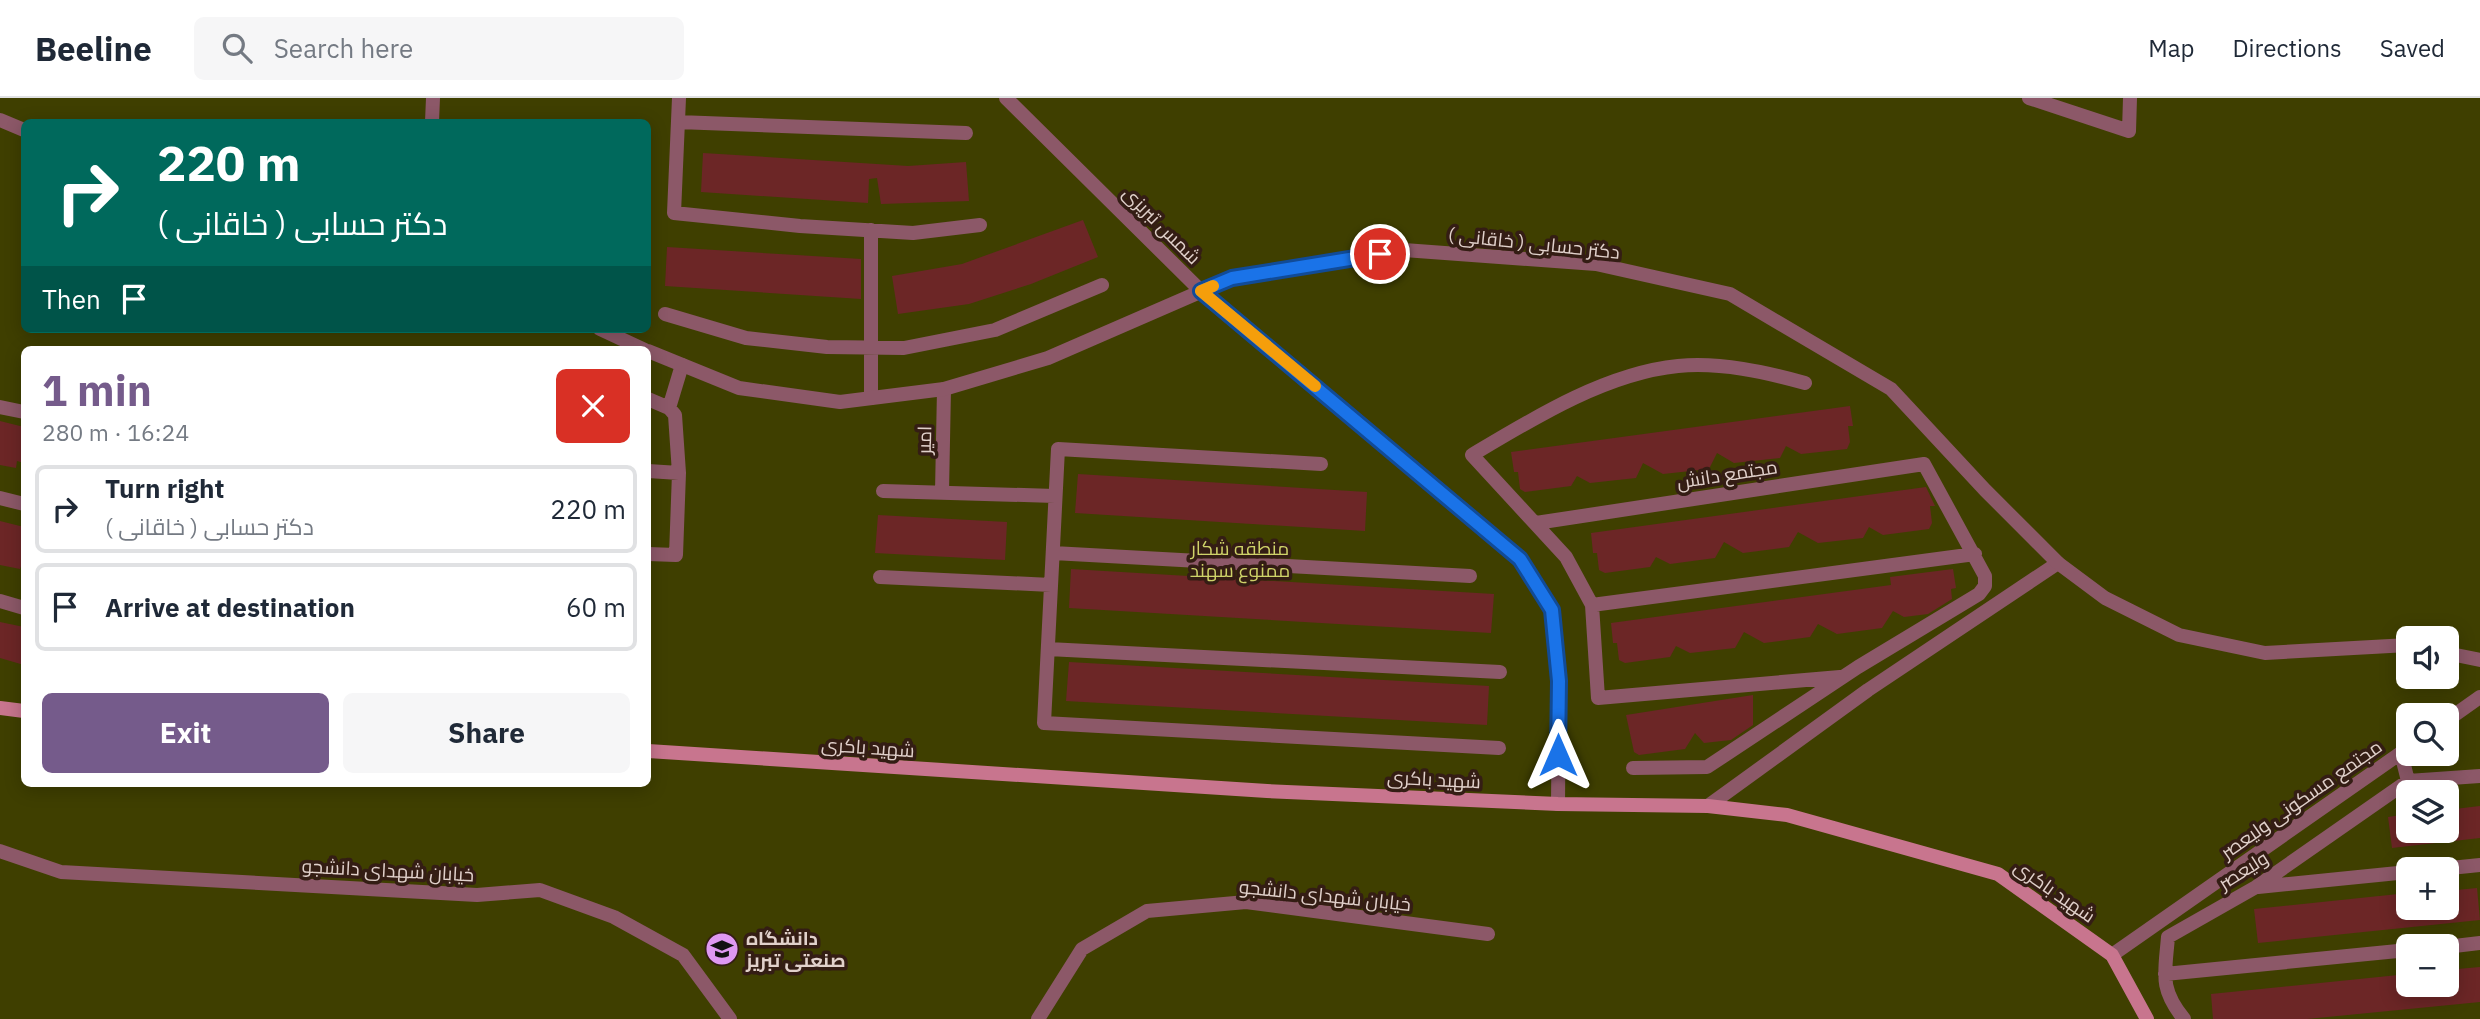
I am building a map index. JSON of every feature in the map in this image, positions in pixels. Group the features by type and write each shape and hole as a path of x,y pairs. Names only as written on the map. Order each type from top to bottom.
{"main road":[{"path":"0,708 21,711"},
{"name":"شهید باکری","path":"651,751 1253,790 1558,804 1708,806 1787,815 1998,874 2112,955 2147,1019"}],"street":[{"path":"432,119 433,98"},
{"path":"679,98 674,214 913,233 980,225"},
{"name":"شمس تبریزی","path":"1006,98 1201,291 1520,559 1552,610 1559,681 1558,804"},
{"path":"2029,98 2130,131 2130,98"},
{"path":"0,120 21,129"},
{"path":"678,122 966,133"},
{"path":"871,230 871,398"},
{"name":"دکتر حسابی ( خاقانی )","path":"651,353 739,388 840,402 944,388 1048,358 1232,278 1404,250 1596,264 1730,294 1891,388 1985,490 2058,563 2105,598 2179,635 2265,653 2396,646"},
{"path":"665,314 746,338 827,347 904,348 995,330 1102,285"},
{"name":"دکتر حسابی ( خاقانی )","path":"608,333 636,346"},
{"path":"669,408 682,365"},
{"path":"1805,383 1756,370 1678,366 1612,382 1544,412 1472,455 1566,557 1592,605 1598,698 1843,677"},
{"name":"امیر","path":"942,492 944,388"},
{"path":"651,400 669,408 675,415 679,473 676,555 651,554"},
{"path":"0,407 21,411"},
{"path":"1321,464 1058,449 1044,723 1499,748"},
{"name":"مجتمع دانش","path":"1536,523 1924,464 1975,554"},
{"path":"651,471 679,473"},
{"path":"883,491 1055,496"},
{"path":"0,498 21,503"},
{"path":"1053,553 1470,576"},
{"path":"1592,605 1975,554 1985,576 1984,586 1979,594 1858,667 1707,767 1633,768"},
{"path":"1708,806 1868,690 2058,563"},
{"path":"880,577 1051,585"},
{"path":"0,601 21,607"},
{"path":"1048,649 1500,672"},
{"path":"2459,656 2480,660"},
{"path":"1858,667 1868,690"},
{"path":"2459,712 2480,697"},
{"name":"مجتمع مسکونی ولیعصر","path":"2112,955 2396,756"},
{"path":"2422,780 2480,776"},
{"name":"ولیعصر","path":"2184,1019 2168,999 2165,974 2168,937 2256,887 2396,789"},
{"name":"خیابان شهدای دانشجو","path":"0,851 61,872 477,895 540,890 614,917 683,955 730,1019"},
{"path":"2459,867 2480,865"},
{"path":"2256,887 2396,873"},
{"name":"خیابان شهدای دانشجو","path":"1038,1019 1082,949 1147,911 1246,902 1488,934"},
{"path":"2459,945 2480,943"},
{"path":"2165,974 2396,951"}],"green space":[{"name":"منطقه شکار ممنوع سهند","path":"0,98 2480,98 2480,1019 0,1019"}],"building":[{"path":"703,153 908,166 966,162 969,201 881,204 877,178 869,179 868,203 701,192"},
{"path":"1083,220 1098,257 1031,284 969,304 898,314 892,276 962,264"},
{"path":"667,247 861,259 861,299 665,286"},
{"path":"1850,406 1853,426 1848,426 1850,442 1847,449 1801,454 1786,446 1780,458 1734,463 1717,453 1709,469 1663,474 1643,463 1636,478 1590,483 1577,476 1571,486 1525,492 1520,489 1518,472 1514,472 1511,452"},
{"path":"0,421 21,426 21,462 17,461 16,468 0,465"},
{"path":"1078,474 1367,492 1365,531 1075,513"},
{"path":"1926,487 1935,506 1930,506 1932,523 1929,529 1883,535 1869,527 1863,538 1818,543 1798,532 1789,547 1743,553 1724,542 1715,558 1670,564 1656,557 1650,567 1605,573 1599,570 1597,553 1593,553 1591,533"},
{"path":"878,515 1007,522 1005,560 875,553"},
{"path":"0,521 21,526 20,569 0,565"},
{"path":"1071,569 1494,594 1491,633 1069,608"},
{"path":"1953,569 1956,588 1951,589 1952,599 1928,614 1904,617 1893,611 1882,628 1837,634 1818,624 1810,637 1764,643 1744,632 1735,648 1690,653 1676,646 1670,657 1625,663 1619,660 1617,643 1613,643 1611,623 1891,585 1890,577"},
{"path":"0,622 21,626 21,664 0,658"},
{"path":"1069,662 1489,686 1487,725 1066,701"},
{"path":"1753,695 1753,725 1731,740 1704,743 1695,733 1685,749 1639,755 1634,752 1626,715"},
{"path":"2480,806 2480,838 2459,840 2459,808"},
{"path":"2396,816 2396,843 2436,843 2392,848 2388,817"},
{"path":"2477,888 2480,920 2258,943 2254,909 2396,894 2396,920 2459,920 2459,890"},
{"path":"2480,967 2480,1002 2307,1019 2213,1019 2211,994 2396,975 2396,997 2459,997 2459,969"}],"slow traffic":[{"path":"1213,286 1201,291 1315,386"}],"place":[{"name":"دانشگاه صنعتی تبریز","path":"722,949"}],"route":[{"path":"1380,254 1232,278 1201,291 1520,559 1552,610 1559,681 1558,755"}]}
